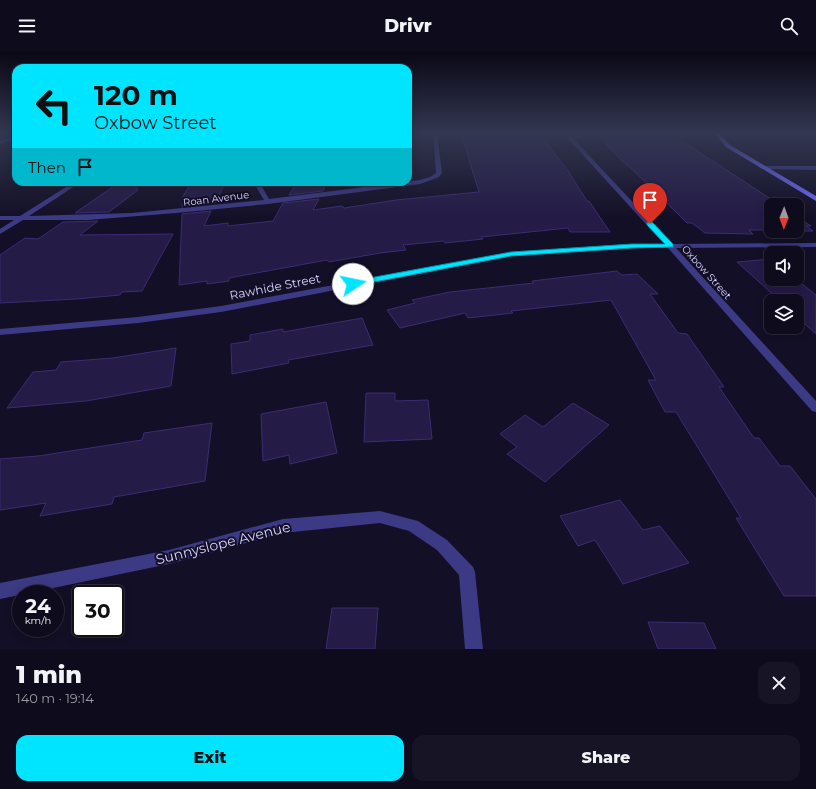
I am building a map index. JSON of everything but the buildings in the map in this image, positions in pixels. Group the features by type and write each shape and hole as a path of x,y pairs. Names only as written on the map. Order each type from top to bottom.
{"street":[{"name":"Roan Avenue","path":"412,183 424,182 437,176 439,172 438,161"},
{"name":"Oxbow Street","path":"591,161 816,408"},
{"path":"752,161 816,199"},
{"path":"762,167 816,168"},
{"path":"0,232 72,186"},
{"path":"259,186 268,202"},
{"name":"Roan Avenue","path":"0,218 20,219 127,216 188,212 380,186"},
{"name":"Rawhide Street","path":"0,332 138,320 221,309 511,254 632,246 816,245"},
{"name":"Sunnyslope Avenue","path":"0,591 169,557 283,526 380,517 413,526 442,545 467,572 474,649"}],"route":[{"path":"353,284 511,254 590,248 670,246 650,224"}]}
